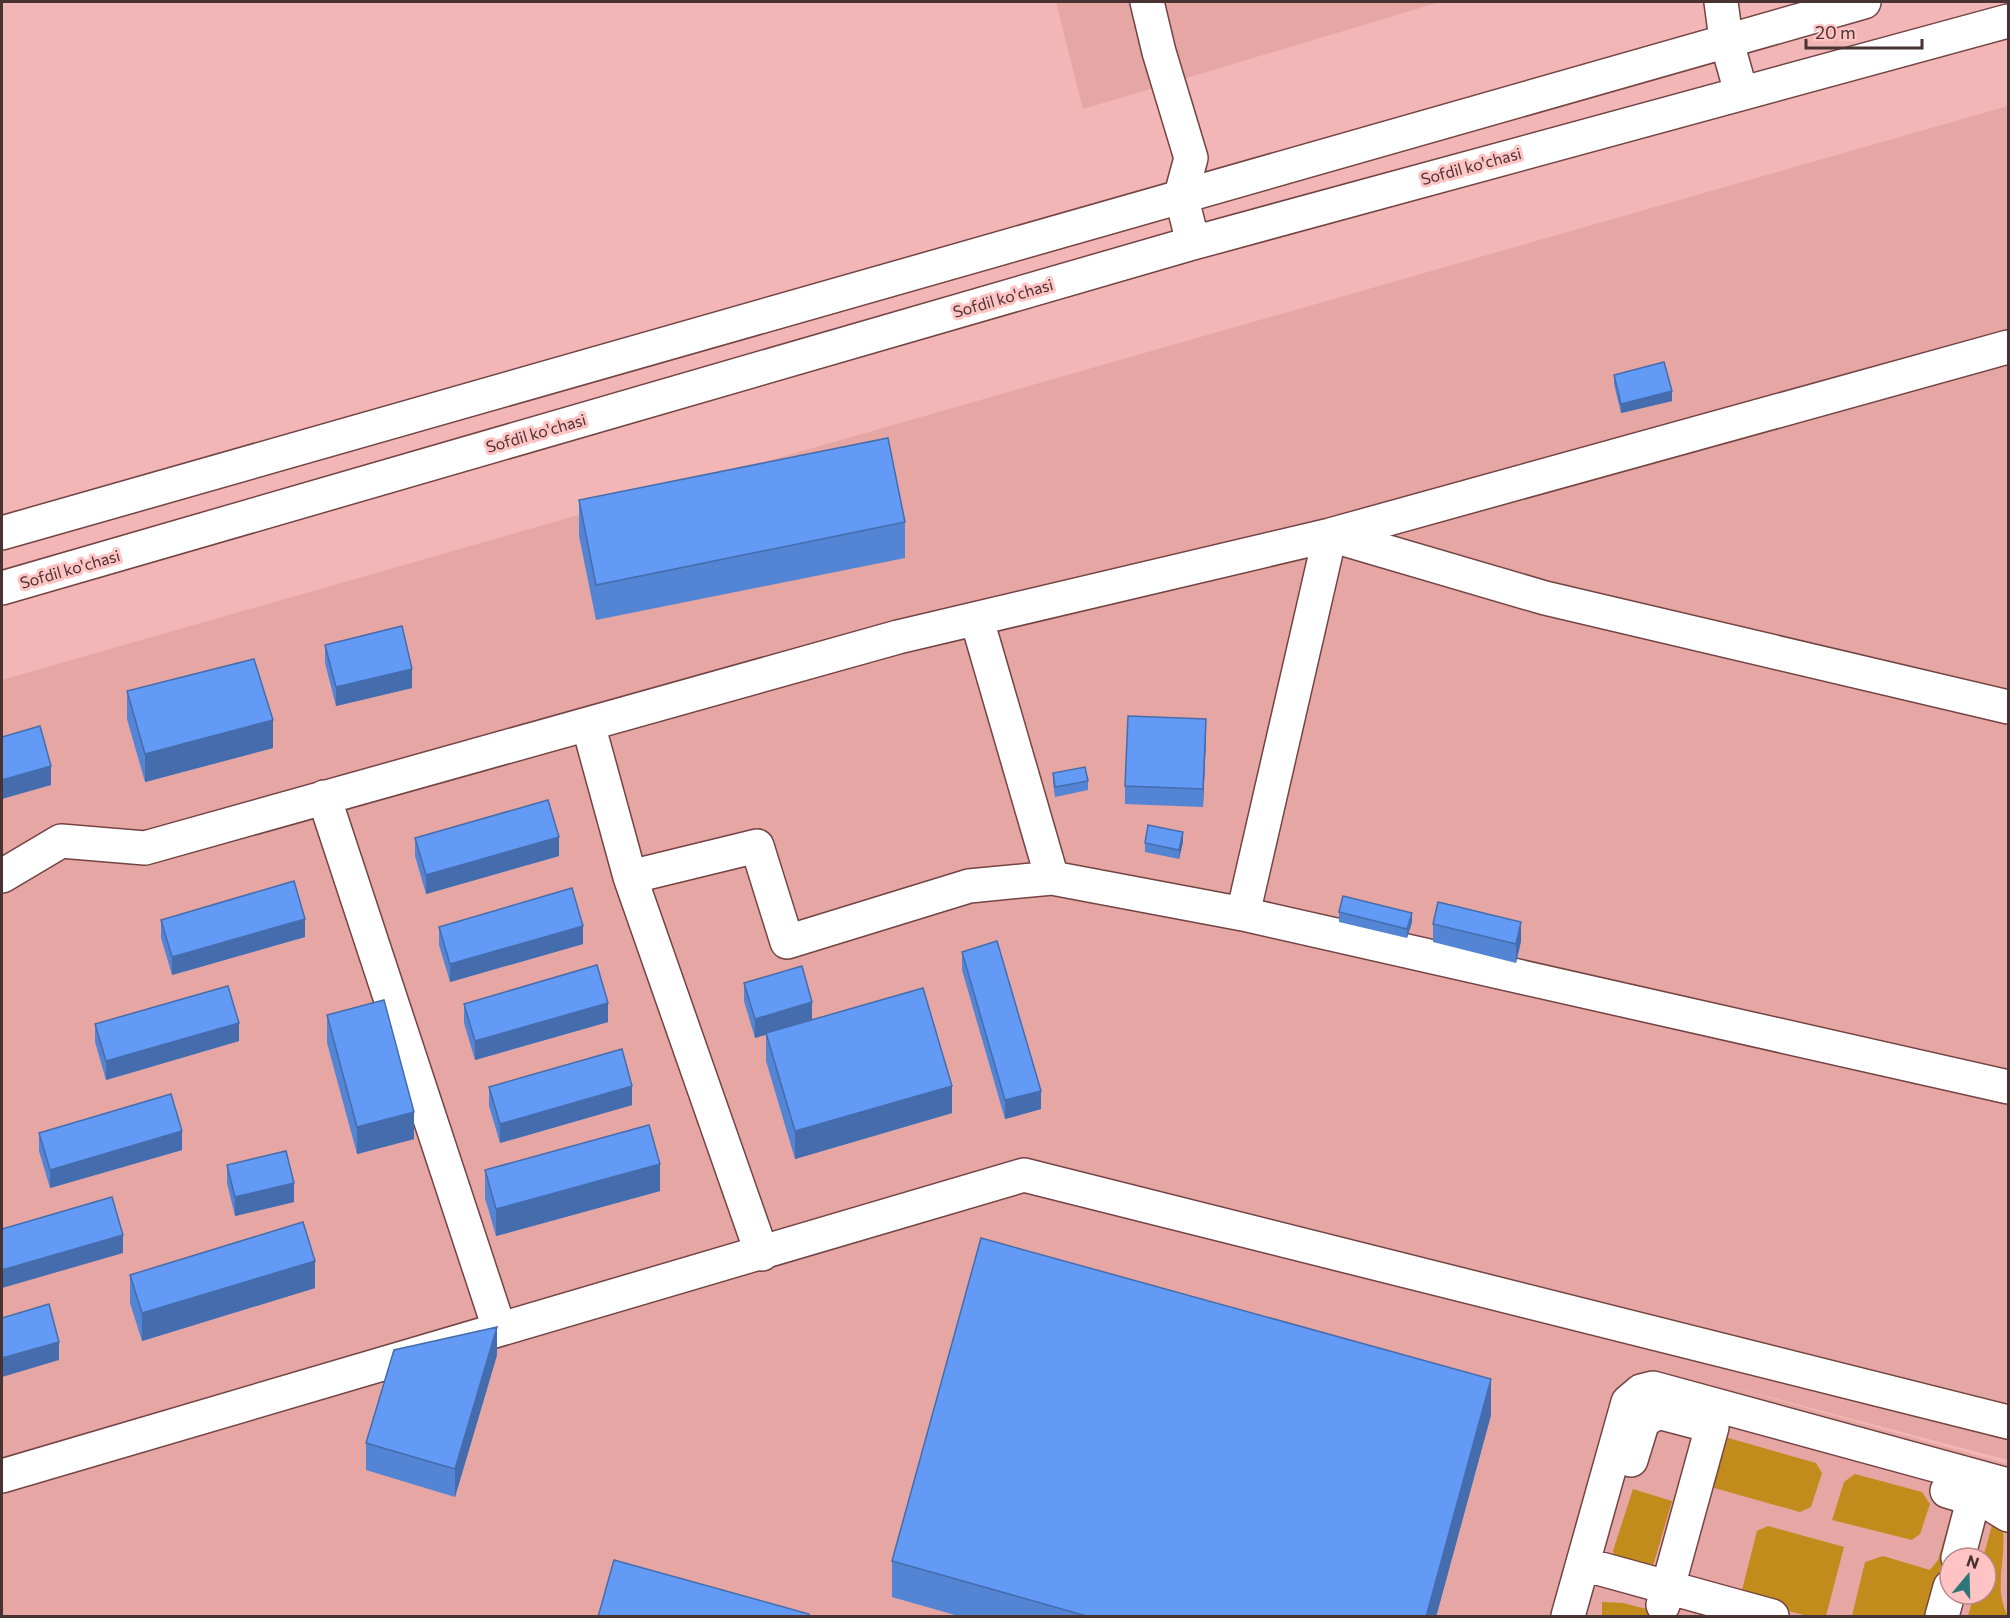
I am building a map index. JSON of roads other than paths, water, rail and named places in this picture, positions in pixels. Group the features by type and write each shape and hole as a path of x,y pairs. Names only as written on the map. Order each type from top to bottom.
{"street":[{"path":"1147,2 1159,52 1191,158 1181,195 1193,243"},
{"path":"1721,2 1726,39 1741,92"},
{"path":"2,533 1726,39 1864,2"},
{"name":"Sofdil ko'chasi","path":"2,588 1193,243 2008,21"},
{"path":"2,876 61,840 145,848 898,637 1330,536 2008,347"},
{"path":"1330,536 1545,598 2008,707"},
{"path":"1243,914 1330,536"},
{"path":"977,620 1052,878"},
{"path":"588,724 630,878 762,1254"},
{"path":"324,797 499,1328"},
{"path":"630,878 757,846 787,942 969,886 1052,878 1243,914 2008,1087"},
{"path":"2,1476 1024,1175 2008,1422"},
{"path":"1590,1584 1628,1402 1641,1391 1653,1388 1993,1494"},
{"path":"1569,1617 1590,1584 1643,1420 1658,1412 1993,1494"},
{"path":"1665,1596 1712,1426"},
{"path":"1965,1546 1993,1494"},
{"path":"1978,1546 1993,1494"},
{"path":"1590,1584 1772,1617"},
{"path":"1665,1596 1705,1617"}]}
